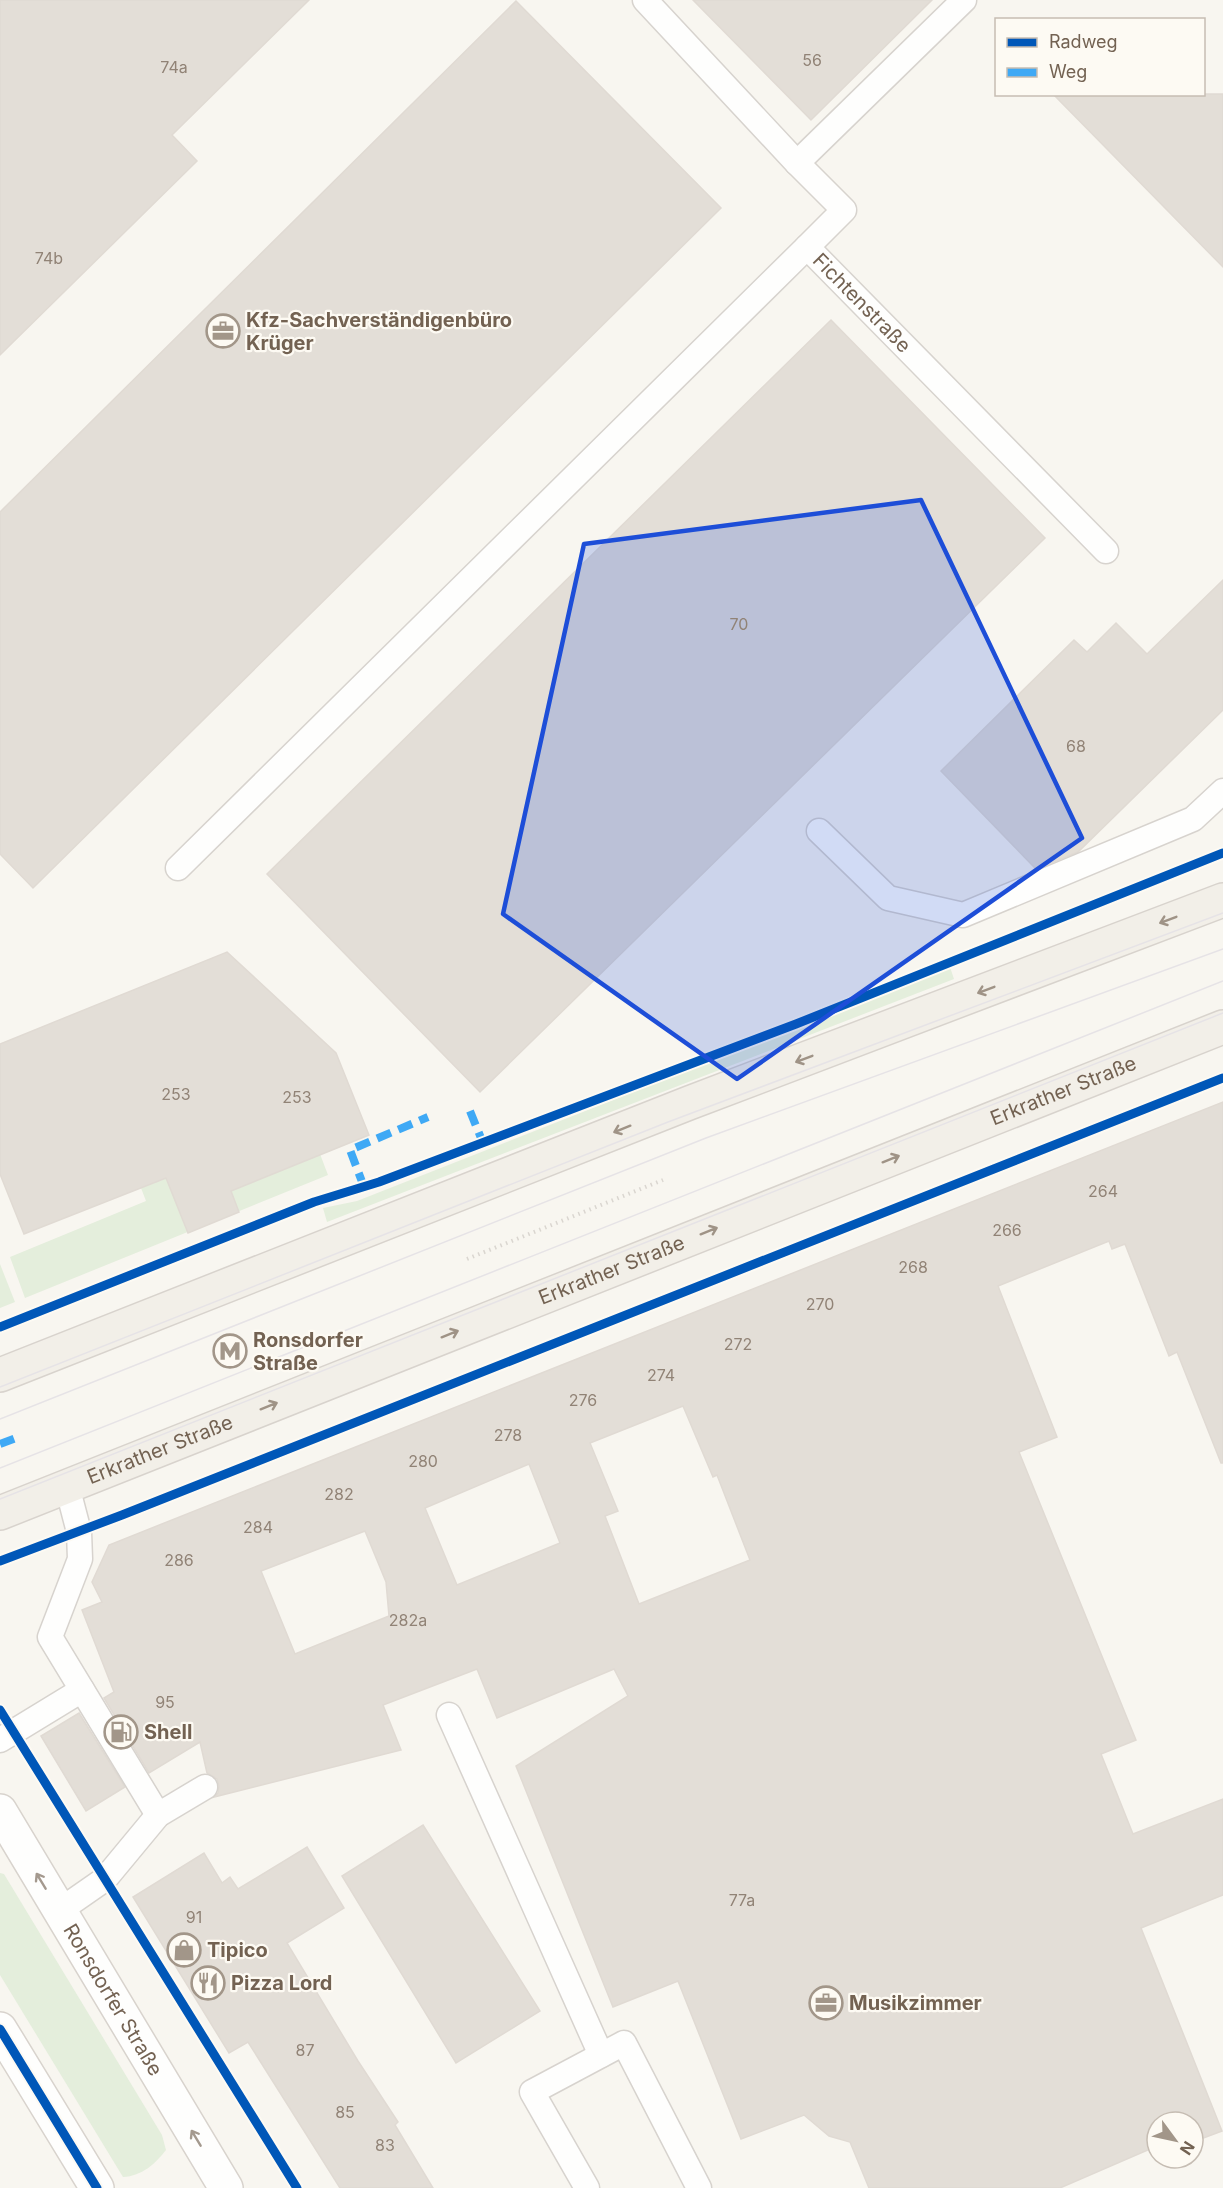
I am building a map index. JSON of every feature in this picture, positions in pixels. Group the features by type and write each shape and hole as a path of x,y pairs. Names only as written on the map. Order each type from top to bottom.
{"main road":[{"path":"0,1375 689,1103 1223,900"},
{"name":"Erkrather Straße","path":"0,1513 1223,1027"},
{"name":"Ronsdorfer Straße","path":"0,1811 215,2184"},
{"path":"0,2029 97,2188"}],"lane":[{"name":"Fichtenstraße","path":"645,0 797,164 844,210 807,247 1106,551"},
{"path":"797,164 964,0"},
{"path":"178,868 807,247"},
{"path":"819,831 888,898 963,915 1193,819 1223,791"},
{"path":"67,1486 79,1532 80,1559 50,1637 158,1815"},
{"path":"0,1740 82,1690"},
{"path":"449,1715 601,2055"},
{"path":"59,1911 105,1879 158,1815 205,1787"},
{"path":"587,2188 532,2092 624,2043 699,2188"}],"path":[{"path":"467,1259 663,1180"}],"highlighted area":[{"path":"921,500 1082,838 737,1079 503,914 584,544"}],"green space":[{"path":"950,967 954,979 327,1222 323,1208 357,1201"},
{"path":"249,1145 320,1154 328,1175 25,1298 10,1257 146,1201 141,1188"},
{"path":"0,1264 15,1302 0,1308"},
{"path":"0,1873 4,1874 162,2135 166,2150 142,2172 123,2177 0,1975"}],"building":[{"path":"0,0 309,0 172,135 197,161 0,355"},
{"path":"693,0 932,0 811,120"},
{"path":"516,1 721,208 33,888 0,854 0,512"},
{"path":"1223,94 1223,267 1055,96"},
{"path":"831,320 1045,538 480,1092 267,874"},
{"path":"1223,580 1223,710 1078,852 1036,869 941,771 1074,640 1087,652 1116,623 1147,654"},
{"path":"227,952 336,1053 369,1135 231,1191 239,1212 188,1233 166,1178 24,1234 0,1174 0,1044"},
{"path":"1223,1102 1223,1463 1221,1463 1177,1352 1169,1356 1125,1244 1112,1249 1109,1241 998,1286 1057,1437 1019,1452 1136,1740 1101,1754 1133,1834 1223,1799 1223,1895 1141,1928 1222,2131 1205,2137 1205,2110 1145,2110 1145,2151 1060,2188 869,2188 850,2142 829,2136 804,2115 741,2139 678,1981 613,2007 516,1766 628,1696 614,1669 497,1718 477,1669 383,1705 401,1750 214,1797 218,1793 219,1786 217,1779 207,1773 200,1742 149,1773 104,1698 114,1692 82,1610 102,1602 92,1582 109,1545","holes":["683,1406 713,1477 717,1475 750,1560 639,1604 605,1516 618,1511 590,1443","529,1464 560,1543 457,1585 425,1508","365,1531 386,1582 389,1616 295,1654 261,1571"]},
{"path":"79,1713 125,1787 86,1811 41,1736"},
{"path":"423,1825 540,2011 456,2063 342,1876"},
{"path":"307,1847 344,1908 287,1943 358,2061 398,2122 395,2125 433,2188 340,2188 248,2042 229,2053 133,1897 204,1853 222,1883 230,1877 238,1889"}],"tram line":[{"path":"0,1387 668,1122 1223,913"},
{"path":"0,1419 706,1138 1223,949"},
{"path":"0,1468 1223,981"},
{"path":"0,1499 1223,1013"}],"marked path":[{"path":"470,1111 483,1143"},
{"path":"364,1187 350,1150 428,1117"},
{"path":"0,1444 16,1438"}],"cycle path":[{"path":"0,1327 314,1202 379,1182 796,1024 1223,853"},
{"path":"0,1561 122,1515 1223,1078"},
{"path":"0,1710 297,2188"},
{"path":"0,2029 97,2188"}],"place":[{"name":"Kfz-Sachverständigenbüro Krüger","path":"223,331"},
{"name":"Ronsdorfer Straße","path":"230,1351"},
{"name":"Shell","path":"121,1732"},
{"name":"Tipico","path":"184,1950"},
{"name":"Pizza Lord","path":"208,1983"},
{"name":"Musikzimmer","path":"826,2003"}]}
